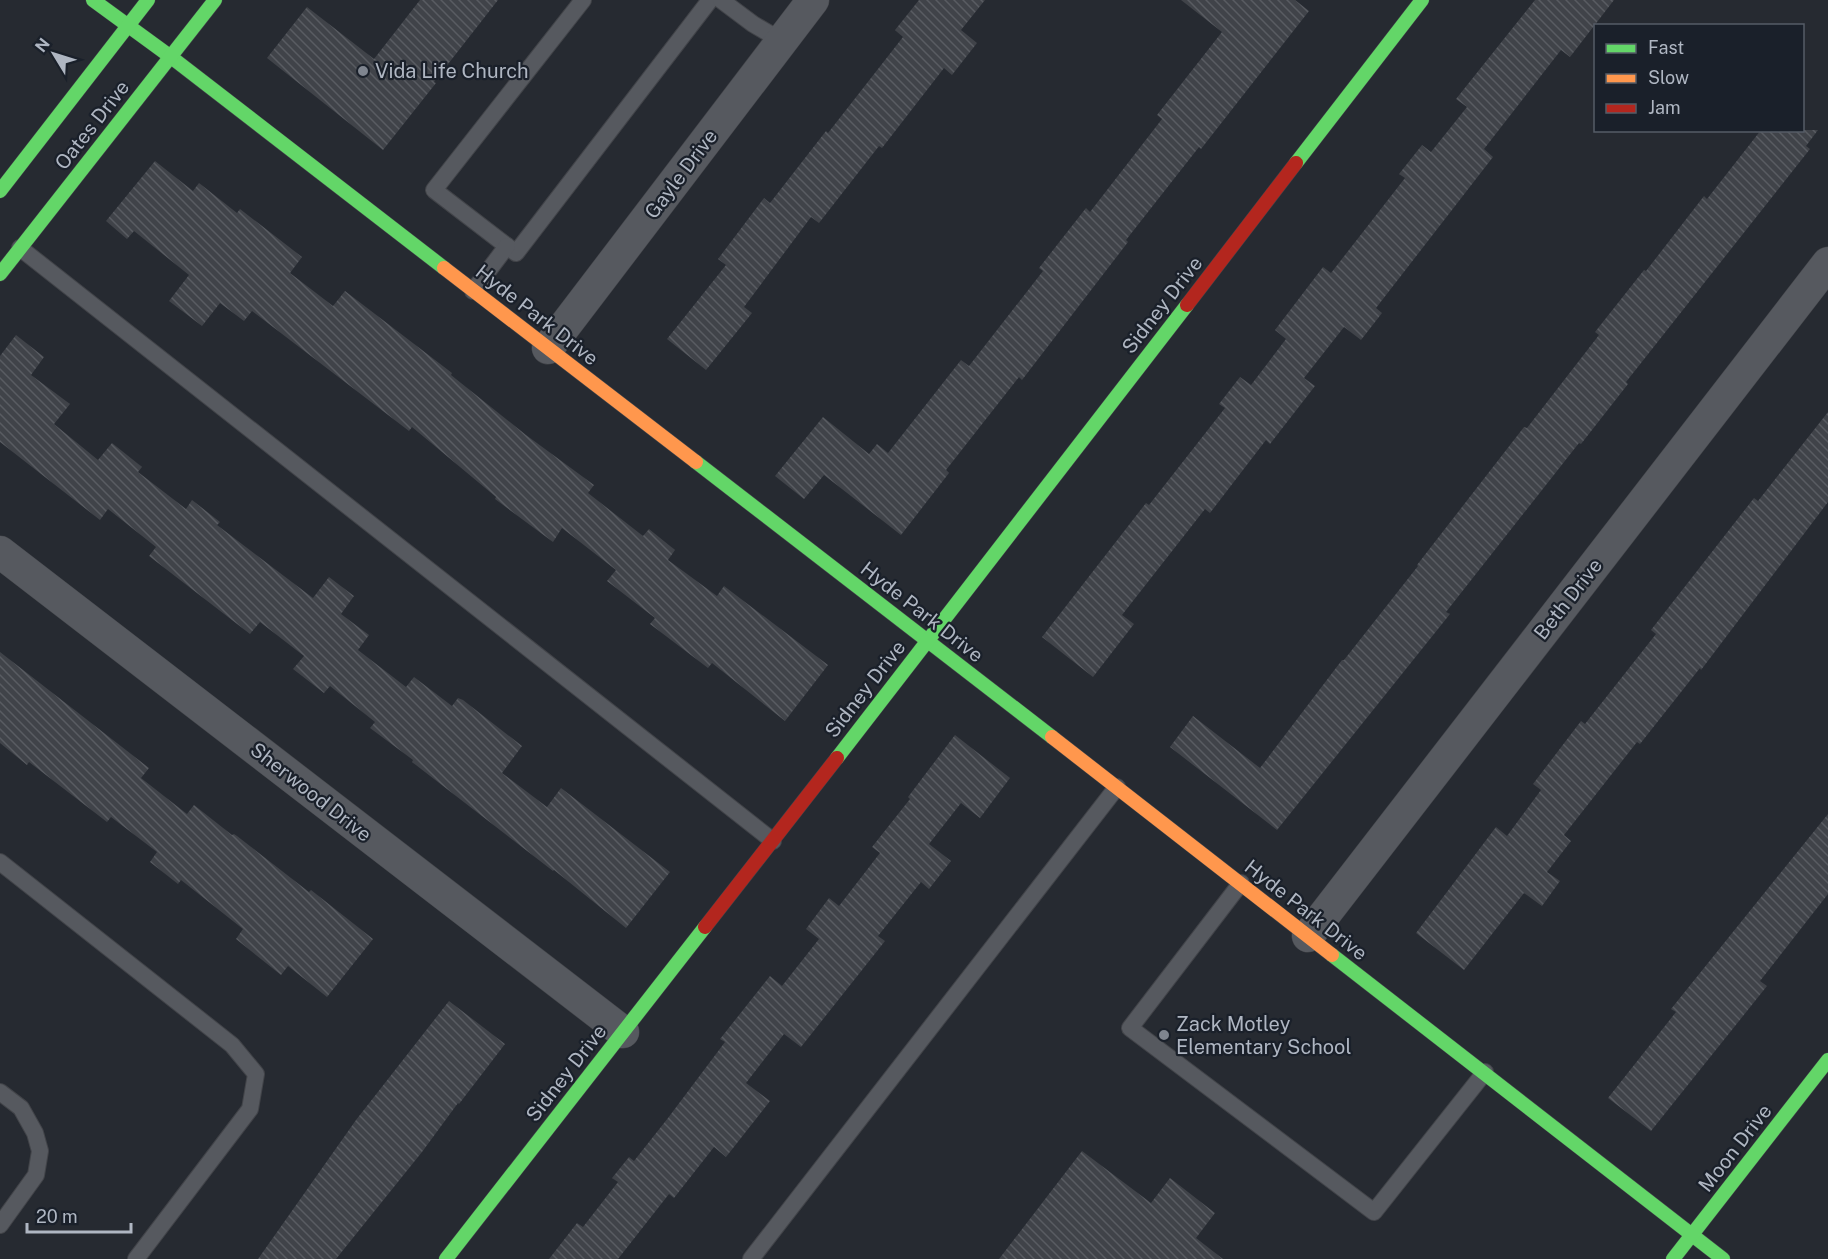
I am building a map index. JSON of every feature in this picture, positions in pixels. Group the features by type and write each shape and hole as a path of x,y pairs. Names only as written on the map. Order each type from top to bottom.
{"street":[{"name":"Hyde Park Drive","path":"93,0 171,57 927,640 1723,1259"},
{"name":"Oates Drive","path":"0,191 148,0"},
{"name":"Oates Drive","path":"0,274 214,0"},
{"name":"Gayle Drive","path":"548,348 813,0"},
{"name":"Sidney Drive","path":"446,1259 773,841 1422,0"},
{"name":"Beth Drive","path":"1308,936 1828,263"},
{"name":"Sherwood Drive","path":"0,552 623,1032"},
{"name":"Moon Drive","path":"1673,1259 1828,1060"}],"lane":[{"path":"583,0 434,190 516,253 710,0"},
{"path":"721,0 753,24 782,41"},
{"path":"473,291 507,246"},
{"path":"20,248 773,841"},
{"path":"751,1259 1117,787"},
{"path":"0,862 232,1045 256,1074 250,1109 136,1259"},
{"path":"1241,883 1130,1028 1374,1212 1485,1072"},
{"path":"0,1092 21,1108 35,1133 40,1151 36,1175 0,1225"}],"building":[{"name":"Vida Life Church","path":"420,0 498,0 383,150 267,58 307,7 374,59"},
{"path":"919,0 985,0 961,30 977,43 952,75 944,68 882,148 879,146 819,223 811,217 744,307 752,313 706,370 667,339 726,265 718,259 764,198 770,203 903,37 895,30"},
{"path":"1181,0 1295,0 1309,11 1126,240 1128,242 1022,380 1019,377 946,470 949,473 901,535 824,475 804,499 775,476 823,417 869,454 877,444 888,453 961,360 969,366 1043,271 1039,268 1086,208 1090,212 1162,119 1157,115 1222,32"},
{"path":"1535,0 1614,0 1570,57 1561,50 1484,149 1493,157 1376,308 1382,313 1361,340 1344,327 1304,378 1315,386 1270,444 1266,440 1210,513 1205,509 1122,615 1134,624 1093,677 1042,637 1146,503 1149,505 1225,408 1219,404 1240,377 1251,385 1286,339 1275,330 1323,267 1331,273 1405,178 1399,174 1422,145 1431,152 1467,107 1456,99"},
{"path":"1818,130 1806,146 1810,149 1626,382 1628,384 1581,444 1579,443 1446,612 1450,614 1277,830 1170,747 1193,716 1260,768 1524,427 1527,428 1599,335 1595,332 1704,196 1707,199 1759,132"},
{"path":"155,161 193,191 199,183 237,213 240,209 302,257 290,273 333,306 345,291 452,373 451,375 526,435 594,485 588,493 643,536 649,529 675,550 668,560 717,596 724,586 828,665 785,721 712,663 708,668 650,624 655,618 607,581 616,570 562,528 553,542 495,499 496,497 412,427 409,431 252,311 244,321 220,303 202,326 169,301 189,275 134,231 127,239 106,221"},
{"path":"16,335 44,357 31,375 70,404 54,424 98,460 112,443 142,467 138,472 186,509 192,500 220,522 217,525 313,598 329,577 354,596 341,614 369,635 358,650 406,687 414,677 452,706 458,698 463,700 522,746 502,773 547,807 561,788 670,872 626,928 370,728 375,722 330,686 324,693 293,669 304,656 260,622 250,634 149,556 156,547 108,509 100,520 0,442 0,356"},
{"path":"1828,412 1828,502 1701,670 1700,668 1640,744 1637,742 1564,835 1571,841 1547,872 1560,881 1542,906 1524,893 1464,970 1416,933 1496,827 1507,836 1541,790 1533,784 1581,721 1585,724 1656,634 1651,630 1754,498 1758,501"},
{"path":"0,652 149,768 141,778 187,814 194,805 309,892 311,890 373,939 327,997 288,966 281,975 236,939 243,929 181,880 178,884 150,862 157,852 111,817 107,822 29,762 27,765 0,743"},
{"path":"955,735 1010,778 980,818 961,803 929,844 951,861 929,889 921,882 878,936 885,941 801,1047 784,1034 746,1083 770,1101 726,1157 714,1147 674,1198 669,1194 618,1259 549,1259 577,1223 583,1227 618,1182 612,1178 629,1157 634,1161 668,1118 725,1042 720,1039 770,976 782,986 819,939 806,929 829,898 839,906 880,853 872,847 910,799 908,797"},
{"path":"1828,814 1828,894 1760,981 1767,986 1651,1131 1608,1098 1676,1012 1671,1009"},
{"path":"449,1001 505,1044 336,1259 258,1259 356,1120"},
{"path":"1082,1151 1151,1203 1170,1178 1215,1213 1196,1238 1223,1259 999,1259"}],"traffic: fast":[{"path":"93,0 171,57 444,268"},
{"path":"0,191 148,0"},
{"path":"0,274 215,0"},
{"path":"1296,163 1422,0"},
{"path":"837,758 1187,305"},
{"path":"696,462 1052,737"},
{"path":"446,1259 705,927"},
{"path":"1332,955 1723,1259"},
{"path":"1673,1259 1828,1060"}],"traffic: slow":[{"path":"444,268 696,462"},
{"path":"1052,737 1332,955"}],"traffic: jam":[{"path":"1187,305 1296,163"},
{"path":"705,927 837,758"}],"place":[{"name":"Vida Life Church","path":"363,71"},
{"name":"Zack Motley Elementary School","path":"1164,1035"}]}
